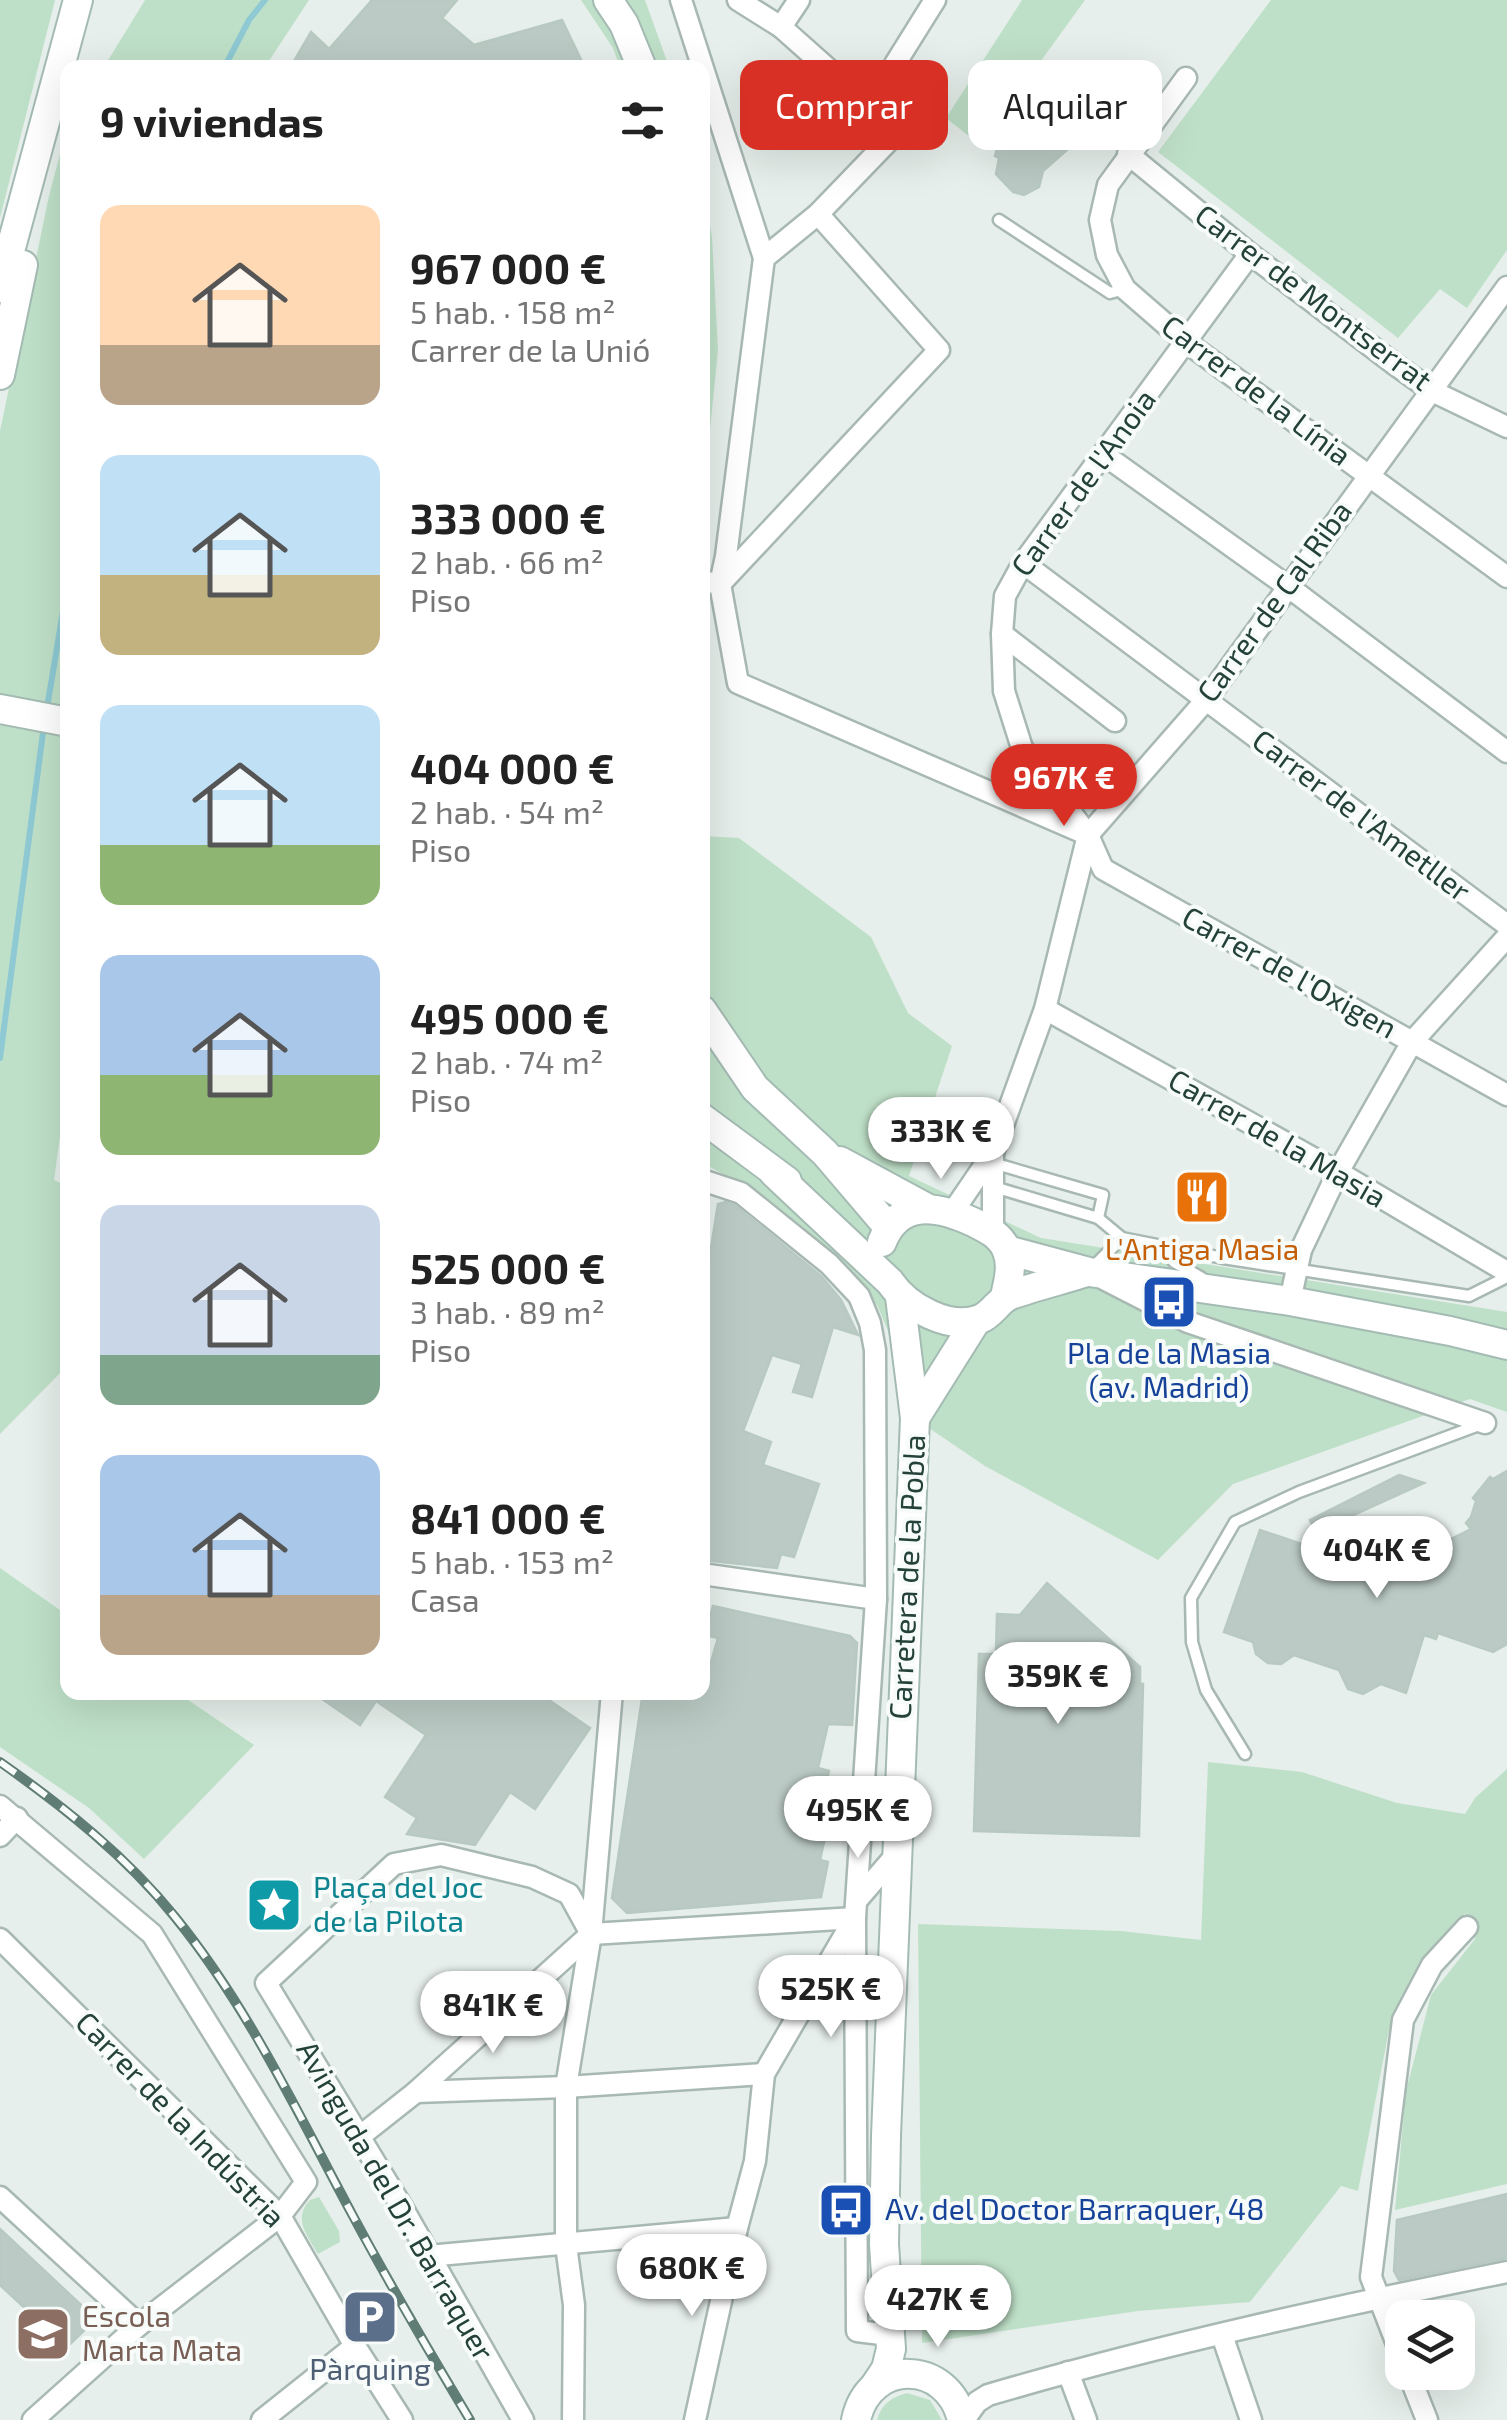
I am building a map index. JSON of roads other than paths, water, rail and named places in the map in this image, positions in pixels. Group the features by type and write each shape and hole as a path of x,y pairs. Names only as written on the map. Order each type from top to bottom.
{"street":[{"path":"63,60 78,0"},
{"path":"71,28 90,0"},
{"path":"608,0 624,12 639,60"},
{"path":"681,0 700,60"},
{"path":"738,0 781,26 819,60"},
{"path":"781,26 798,0"},
{"path":"898,60 936,0"},
{"path":"0,288 60,70"},
{"name":"Carrer de la Línia","path":"1186,78 1108,185 1100,220 1106,255 1125,288 1186,342 1507,578"},
{"path":"710,90 764,258 726,556 711,582 738,682 1088,835"},
{"path":"0,375 48,148 44,131"},
{"path":"764,258 818,214 880,150"},
{"name":"Carrer de Montserrat","path":"1128,154 1250,254 1432,390 1507,427"},
{"path":"711,582 939,350 818,214"},
{"name":"Carrer de l'Anoia","path":"1088,835 1022,748 1004,691 1004,596 1023,563 1250,254"},
{"name":"Carrer de Cal Riba","path":"1000,1241 992,1158 1046,1009 1088,835 1206,700 1507,288"},
{"path":"1104,454 1507,752"},
{"name":"Carrer de l'Ametller","path":"1023,563 1507,925"},
{"path":"1002,634 1114,722"},
{"path":"0,709 60,720"},
{"name":"Carrer de l'Oxigen","path":"1088,835 1103,869 1507,1095"},
{"path":"1290,1300 1300,1250 1338,1172 1412,1042 1507,938"},
{"name":"Carrer de la Masia","path":"1046,1009 1338,1172 1507,1275"},
{"path":"710,1022 756,1088 825,1153 885,1234"},
{"path":"710,1124 774,1173 895,1289 934,1316 957,1322 976,1321 990,1314 1005,1297 1010,1272 1000,1241"},
{"path":"825,1153 1000,1241 1089,1272 1188,1322 1485,1422"},
{"name":"Carrer de Cal Riba","path":"940,1211 992,1158"},
{"path":"774,1173 885,1234"},
{"path":"710,1183 741,1193 829,1264 859,1296 870,1323 875,1350 876,1599 856,1909 857,2331 889,2335 901,2360 956,2401 963,2420"},
{"path":"895,1289 882,1260 885,1234 906,1214 940,1211"},
{"path":"1005,1297 1089,1272 1290,1300 1507,1346"},
{"name":"Carretera de la Pobla","path":"856,2420 860,2405 889,2363 884,2226 915,1418 895,1289"},
{"name":"Carretera de la Pobla","path":"915,1418 976,1321"},
{"path":"1450,1331 1507,1326"},
{"path":"875,1456 911,1461"},
{"path":"710,1575 876,1599"},
{"path":"573,2420 574,2305 566,2245 566,2087 591,1934 611,1700"},
{"path":"0,1836 8,1812 152,1934 306,2182 280,2216 139,2325 33,2420"},
{"name":"Avinguda del Dr. Barraquer","path":"523,2420 266,1983 394,1864 441,1855 532,1877 569,1894 591,1934"},
{"path":"695,2420 737,2228 756,2161 764,2074 856,1909 896,1855"},
{"path":"359,2137 416,2092 591,1934 856,1909"},
{"path":"1385,2314 1371,2277 1403,2020 1432,1966 1467,1927"},
{"name":"Carrer de la Indústria","path":"0,1939 280,2216 354,2346 402,2420"},
{"path":"416,2092 764,2074"},
{"path":"0,2198 139,2325"},
{"path":"428,2256 737,2228"},
{"path":"963,2420 988,2395 1068,2372 1379,2298 1507,2272"},
{"path":"1222,2336 1251,2420"},
{"path":"262,2420 354,2346"},
{"path":"1068,2372 1086,2420"},
{"path":"874,2387 904,2374 967,2394 988,2395"},
{"path":"1415,2390 1427,2420"}],"lane":[{"path":"998,220 1110,293 1125,288"},
{"path":"992,1158 1103,1195 1098,1218"},
{"path":"993,1186 1098,1218 1122,1238 1163,1246 1469,1296 1507,1275"},
{"path":"1089,1272 1122,1238"},
{"path":"1163,1246 1174,1262 1224,1291"},
{"path":"1245,1754 1206,1690 1192,1642 1190,1598 1235,1522 1298,1492 1485,1422"}],"waterway":[{"path":"228,60 249,20 265,0"},
{"path":"47,708 60,629"},
{"path":"0,1058 44,725"}],"railway":[{"path":"0,1762 115,1853 156,1895 202,1952 271,2062 381,2268 470,2420"}],"place":[{"name":"L'Antiga Masia","path":"1202,1197"},
{"name":"Pla de la Masia (av. Madrid)","path":"1169,1302"},
{"name":"Plaça del Joc de la Pilota","path":"274,1905"},
{"name":"Av. del Doctor Barraquer, 48","path":"846,2210"},
{"name":"Pàrquing","path":"370,2317"},
{"name":"Escola Marta Mata","path":"43,2334"}]}
